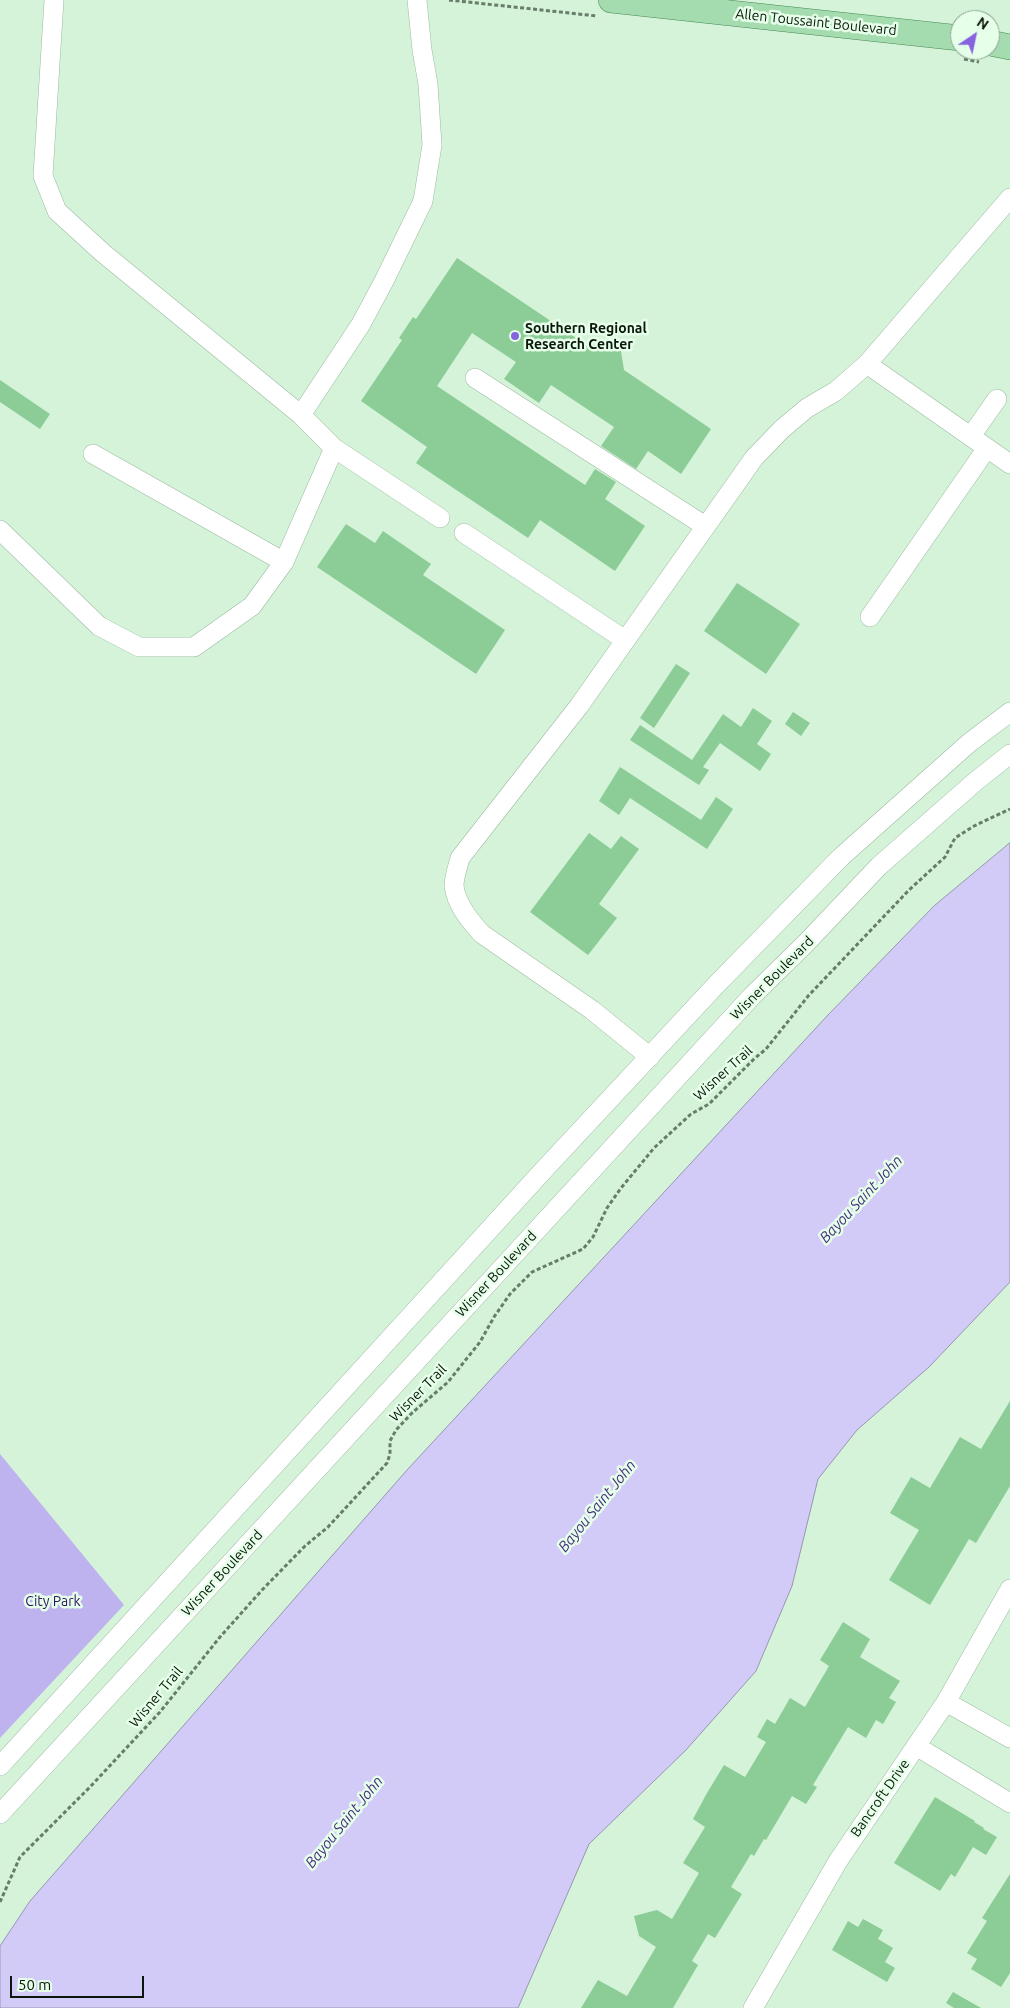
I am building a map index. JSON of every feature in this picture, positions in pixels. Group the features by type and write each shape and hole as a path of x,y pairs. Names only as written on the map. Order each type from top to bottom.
{"main road":[{"name":"Allen Toussaint Boulevard","path":"611,0 730,6 950,37"}],"street":[{"path":"54,0 43,176 57,211 103,253 301,415 334,448 440,518"},
{"path":"301,415 361,324 423,201 432,145 428,84 422,50 417,0"},
{"path":"650,1057 592,1010 482,934 468,918 458,899 454,884 460,858 579,706 754,458 782,429 807,408 836,391 867,364 1010,198"},
{"path":"867,364 1010,464"},
{"path":"475,378 705,526"},
{"path":"971,436 997,399"},
{"path":"0,530 99,626 139,647 194,647 252,606 284,562 334,448"},
{"path":"870,616 987,448"},
{"path":"93,454 284,562"},
{"path":"464,533 625,640"},
{"path":"0,1766 540,1174 841,857 970,743 1010,712"},
{"name":"Wisner Boulevard","path":"0,1814 752,996 808,942 879,866 976,781 1010,754"},
{"name":"Bancroft Drive","path":"753,2008 838,1861 946,1702 1010,1589"},
{"path":"946,1702 1010,1738"},
{"path":"916,1746 1010,1803"}],"path":[{"name":"Wisner Trail","path":"0,1902 20,1857 90,1787 160,1712 220,1637 262,1590 305,1546 328,1527 387,1463 390,1454 390,1440 396,1430 412,1413 448,1382 480,1342 510,1294 532,1272 583,1250 593,1237 607,1208 654,1148 691,1114 709,1104 766,1048 820,983 909,890 945,857 955,838 974,826 1010,809"}],"green space":[{"name":"City Park","path":"0,1454 124,1605 0,1738"}],"water":[{"name":"Bayou Saint John","path":"1010,843 1010,1282 929,1367 857,1430 818,1479 792,1586 756,1671 686,1750 589,1844 518,2008 0,2008 0,1946 30,1901 407,1470 827,1016 934,906"}],"building":[{"path":"457,258 588,346 619,339 624,370 711,429 681,474 648,451 636,469 601,446 614,427 551,385 539,403 504,379 516,362 472,333 437,386 585,485 595,469 616,482 605,499 645,526 615,571 540,520 528,538 416,463 427,447 361,401 402,340 399,338 413,317 416,319"},
{"path":"0,380 50,414 40,429 0,402"},
{"path":"346,524 375,543 383,531 431,564 423,575 505,630 476,674 317,567"},
{"path":"737,583 800,624 766,674 704,631"},
{"path":"676,664 690,673 654,728 640,718"},
{"path":"753,708 772,721 757,744 771,754 760,771 720,743 703,767 709,770 699,785 630,740 640,725 692,760 723,714 741,727"},
{"path":"793,712 810,723 801,736 785,724"},
{"path":"620,767 701,820 716,797 733,809 707,849 630,798 619,815 599,801"},
{"path":"589,833 611,849 621,836 639,849 599,904 617,918 588,955 530,912"},
{"path":"1010,1401 1010,1486 976,1543 969,1539 930,1605 889,1580 919,1530 890,1513 911,1477 930,1488 960,1437 981,1449"},
{"path":"843,1622 870,1639 860,1657 900,1681 889,1698 896,1702 883,1724 876,1720 866,1738 848,1727 813,1785 817,1787 806,1804 792,1796 766,1840 764,1839 754,1856 751,1854 731,1887 742,1894 715,1938 708,1934 692,1961 698,1965 673,2008 581,2008 598,1980 627,1996 656,1947 639,1936 634,1916 657,1910 672,1919 699,1873 683,1863 705,1827 693,1819 707,1793 724,1765 745,1777 766,1742 757,1737 767,1719 775,1724 790,1698 805,1707 829,1666 820,1660"},
{"path":"935,1797 975,1821 983,1829 997,1837 986,1855 973,1847 955,1877 951,1874 940,1891 894,1863"},
{"path":"1010,1874 1010,1973 1001,1987 971,1969 977,1959 967,1953 987,1921 982,1918"},
{"path":"863,1919 883,1930 878,1939 893,1948 885,1962 895,1968 887,1982 832,1950 848,1921 858,1927"},
{"path":"953,1992 981,2008 954,2008 946,2003"}],"place":[{"name":"Southern Regional Research Center","path":"515,336"}]}
